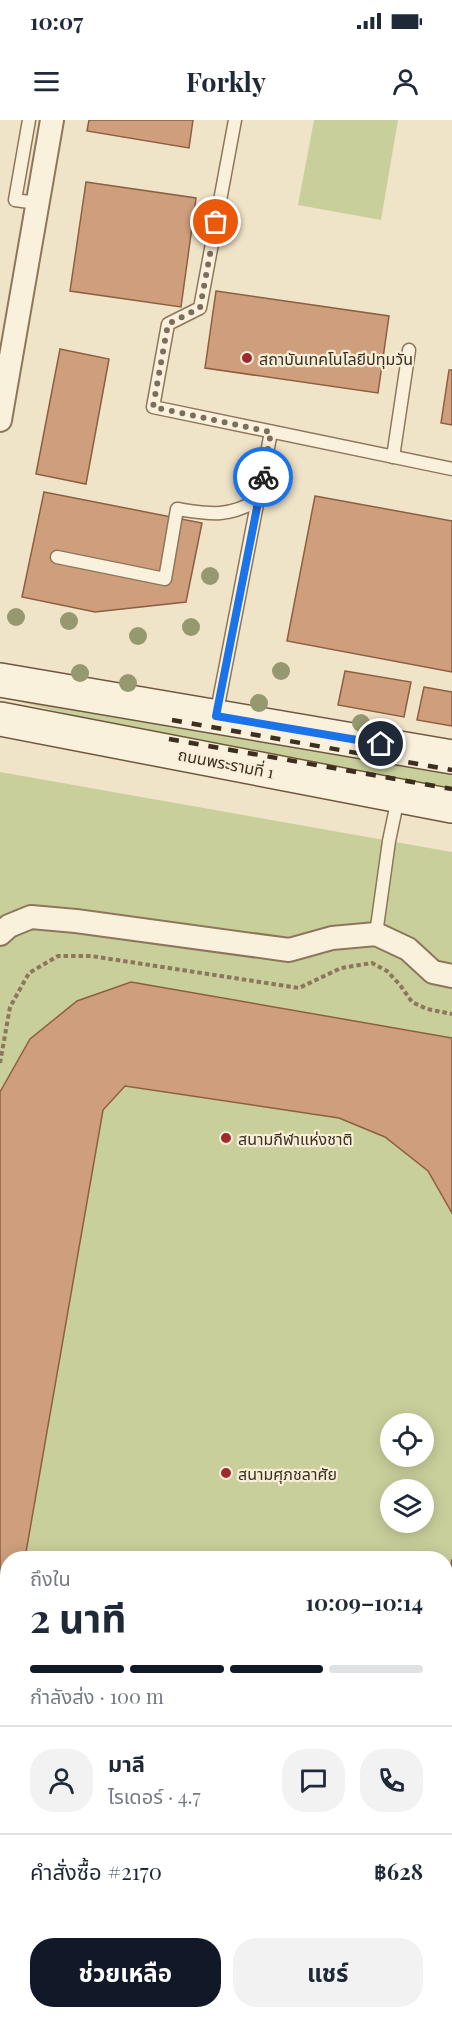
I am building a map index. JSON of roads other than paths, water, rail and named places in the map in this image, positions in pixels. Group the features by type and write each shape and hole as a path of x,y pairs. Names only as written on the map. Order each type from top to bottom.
{"main road":[{"path":"0,680 452,757"},
{"name":"ถนนพระรามที่ 1","path":"0,719 452,806"}],"street":[{"path":"0,420 26,202 52,120"},
{"path":"0,934 9,926 31,917 289,950 332,938 376,934 408,949 433,972 452,976"}],"lane":[{"path":"26,202 29,120"},
{"path":"235,120 200,308 168,324 153,407 452,469"},
{"path":"393,457 409,350"},
{"path":"216,716 271,432"},
{"path":"57,557 165,579 177,509 215,514 242,510 258,500"},
{"path":"376,934 398,796"}],"railway":[{"path":"172,720 452,770"},
{"path":"169,739 452,789"}],"place":[{"name":"สถาบันเทคโนโลยีปทุมวัน","path":"247,358"},
{"name":"สนามกีฬาแห่งชาติ","path":"226,1138"},
{"name":"สนามศุภชลาศัย","path":"226,1473"}]}
